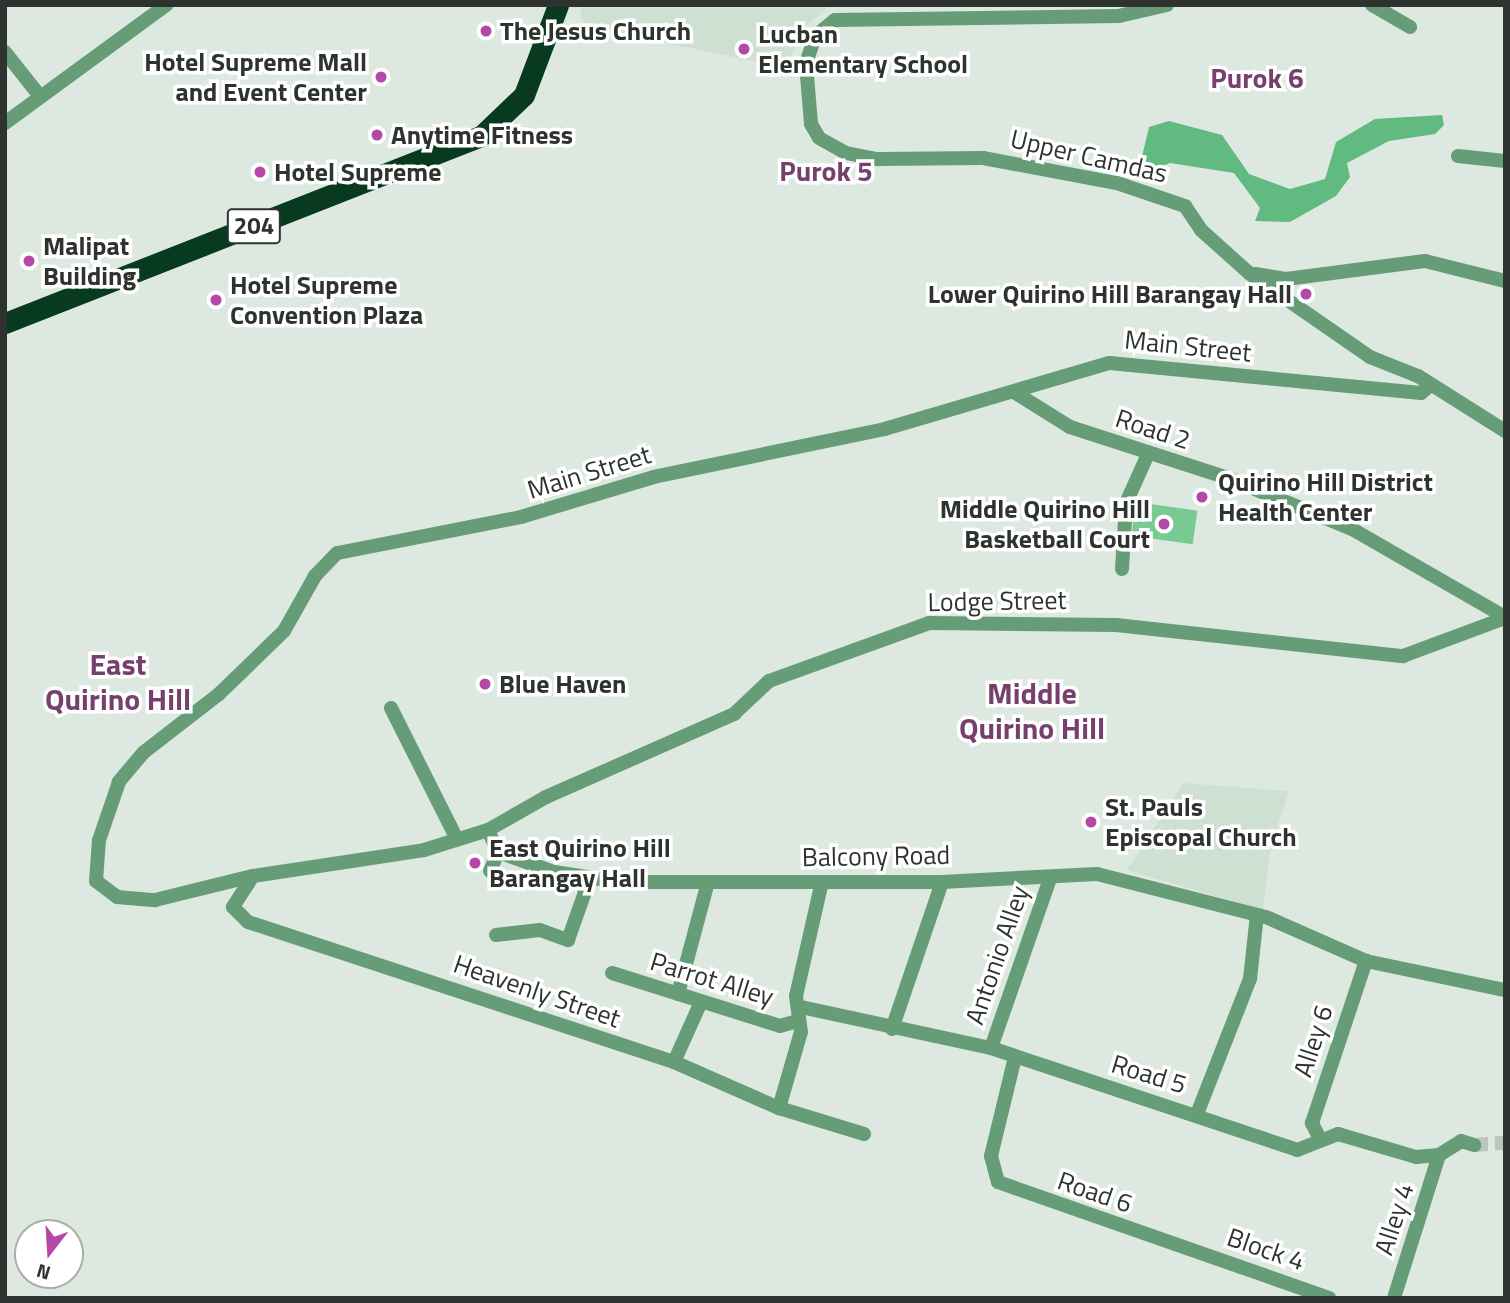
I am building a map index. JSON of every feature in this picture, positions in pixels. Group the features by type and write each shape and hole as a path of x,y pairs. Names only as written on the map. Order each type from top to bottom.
{"highway":[{"name":"204","path":"5,323 481,136 524,96 558,5"}],"street":[{"path":"5,124 39,95 166,5"},
{"path":"967,10 1119,16 1167,5"},
{"path":"1372,5 1410,27"},
{"name":"Upper Camdas","path":"967,10 853,17 825,25 806,64 811,124 819,138 846,153 878,159 983,158 1160,196 1185,206 1201,230 1250,274 1370,357 1505,431"},
{"path":"5,52 39,95"},
{"path":"1458,156 1505,161"},
{"path":"1250,274 1286,279 1425,261 1505,281"},
{"name":"Main Street","path":"253,876 155,900 102,891 95,874 104,817 120,782 143,753 269,647 337,554 521,517 654,477 885,429 1109,363 1421,393 1428,387"},
{"name":"Road 2","path":"1014,393 1070,427 1240,483 1352,529 1505,618"},
{"path":"1122,569 1126,503 1148,454"},
{"name":"Lodge Street","path":"488,830 546,797 734,714 769,681 929,623 1116,625 1403,656 1505,618"},
{"path":"391,708 457,839"},
{"path":"253,876 372,863 488,830 498,852 490,871"},
{"name":"Balcony Road","path":"498,852 590,878 822,882 1050,879 1097,874 1257,915 1366,961 1505,990"},
{"name":"Heavenly Street","path":"253,876 233,907 248,922 674,1062 779,1108 864,1133"},
{"path":"496,935 540,930 568,940 590,878"},
{"name":"Antonio Alley","path":"991,1048 1050,879"},
{"path":"892,1029 942,881"},
{"path":"678,994 708,882"},
{"path":"779,1108 801,1032 796,996 822,882"},
{"path":"1197,1114 1250,979 1257,915"},
{"name":"Alley 6","path":"1319,1137 1312,1123 1366,961"},
{"name":"Parrot Alley","path":"612,973 780,1026 800,1014"},
{"path":"674,1062 701,1002"},
{"name":"Road 5","path":"800,1014 991,1048 1197,1114 1297,1150 1319,1137"},
{"name":"Road 6","path":"1015,1057 991,1156 992,1177 1078,1214 1186,1247"},
{"path":"1319,1137 1338,1134 1416,1157 1439,1155 1461,1141 1474,1145"},
{"name":"Alley 4","path":"1394,1298 1439,1155"},
{"name":"Block 4","path":"1186,1247 1329,1298"}],"shaded area":[{"name":"Lucban Elementary School","path":"582,5 824,5 825,10 802,29 787,68 588,27 580,17"},
{"path":"1183,783 1289,791 1271,847 1263,910 1127,870"}],"green space":[{"path":"1442,115 1444,125 1435,134 1389,141 1347,163 1350,177 1336,196 1290,222 1255,221 1260,208 1234,173 1170,163 1143,174 1140,165 1149,127 1169,121 1222,135 1249,174 1290,189 1325,179 1336,142 1375,119"},
{"name":"Middle Quirino Hill Basketball Court","path":"1136,502 1197,511 1193,544 1131,536"}],"tunnel":[{"path":"1474,1145 1505,1143"}],"place":[{"name":"The Jesus Church","path":"486,31"},
{"name":"Lucban Elementary School","path":"744,49"},
{"name":"Hotel Supreme Mall and Event Center","path":"381,77"},
{"name":"Anytime Fitness","path":"377,135"},
{"name":"Hotel Supreme","path":"260,172"},
{"name":"Malipat Building","path":"29,261"},
{"name":"Lower Quirino Hill Barangay Hall","path":"1306,294"},
{"name":"Hotel Supreme Convention Plaza","path":"216,300"},
{"name":"Quirino Hill District Health Center","path":"1202,497"},
{"name":"Middle Quirino Hill Basketball Court","path":"1164,524"},
{"name":"Blue Haven","path":"485,684"},
{"name":"St. Pauls Episcopal Church","path":"1091,822"},
{"name":"East Quirino Hill Barangay Hall","path":"475,863"}],"district":[{"name":"Purok 6","path":"1257,78"},
{"name":"Purok 5","path":"826,171"},
{"name":"East Quirino Hill","path":"118,681"},
{"name":"Middle Quirino Hill","path":"1032,710"}]}
